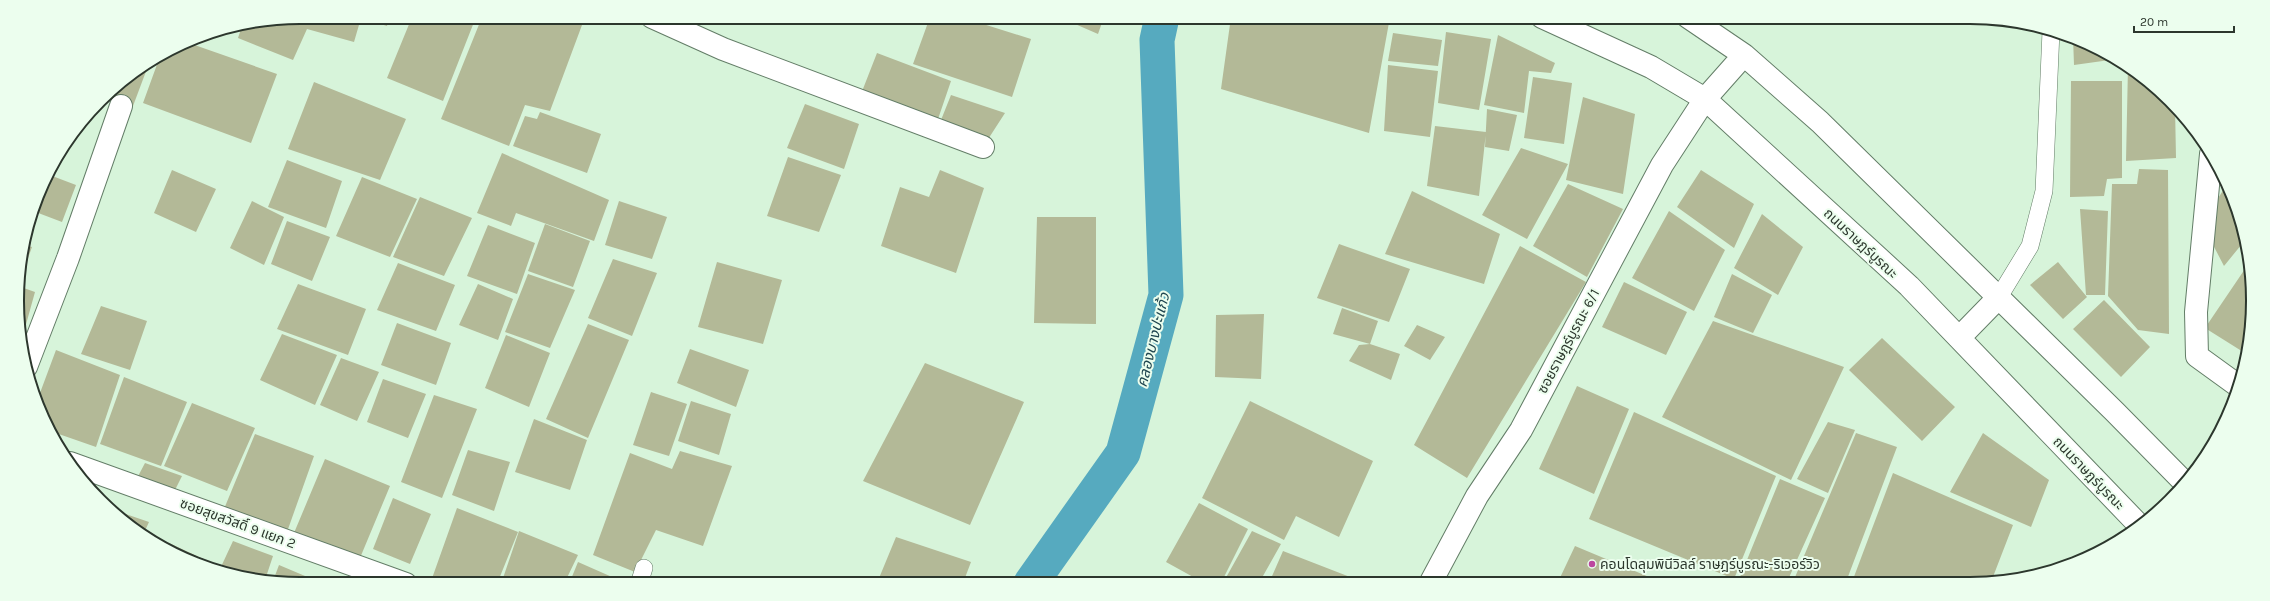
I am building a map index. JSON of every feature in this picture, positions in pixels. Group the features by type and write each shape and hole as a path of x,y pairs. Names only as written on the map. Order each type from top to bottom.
{"street":[{"path":"668,24 723,49 983,147"},
{"name":"ถนนราษฎร์บูรณะ","path":"1557,24 1651,67 1705,99 1909,286 2136,521"},
{"path":"1698,24 1744,55 1820,122 1999,297 2181,479"},
{"name":"ซอยราษฎร์บูรณะ 6/1","path":"1434,577 1477,496 1521,430 1662,166 1705,99 1744,55"},
{"path":"30,357 68,258 121,106"},
{"path":"2210,164 2196,312 2197,356 2233,382"},
{"path":"1959,338 1999,297"},
{"name":"ซอยสุขสวัสดิ์ 9 แยก 2","path":"79,466 387,577"}],"lane":[{"path":"1999,297 2030,246 2044,191 2051,36"}],"building":[{"path":"300,24 359,24 354,42 307,29 293,60 238,38 241,30 264,26"},
{"path":"409,24 473,24 443,101 387,78"},
{"path":"479,24 582,24 550,111 525,105 509,146 441,119"},
{"path":"927,24 983,24 1031,39 1012,97 913,64"},
{"path":"1075,24 1102,24 1098,34"},
{"path":"1230,24 1389,24 1369,133 1221,89"},
{"path":"1446,32 1491,39 1479,110 1438,103"},
{"path":"1393,33 1442,40 1438,66 1388,61"},
{"path":"1498,35 1555,63 1551,73 1529,71 1524,113 1484,105"},
{"path":"2073,44 2107,60 2074,65"},
{"path":"195,45 277,74 251,143 143,103 157,64"},
{"path":"877,53 951,81 937,122 861,94"},
{"path":"1388,65 1438,71 1430,137 1384,131"},
{"path":"146,72 133,106 113,98 132,81"},
{"path":"2128,74 2152,93 2175,116 2176,158 2126,161"},
{"path":"1533,77 1572,83 1564,144 1524,138"},
{"path":"2071,81 2122,81 2122,178 2107,179 2104,196 2070,197"},
{"path":"314,82 406,119 380,180 288,149"},
{"path":"951,95 1005,113 983,147 937,130"},
{"path":"1583,97 1635,114 1623,194 1566,180"},
{"path":"805,104 859,124 844,169 787,148"},
{"path":"1487,109 1517,115 1509,151 1485,147"},
{"path":"540,112 601,134 587,173 513,146 525,116 537,119"},
{"path":"1435,126 1486,132 1479,196 1427,186"},
{"path":"1521,148 1568,164 1527,239 1482,215"},
{"path":"502,153 609,200 594,241 516,213 511,226 477,213"},
{"path":"788,157 841,175 819,232 767,216"},
{"path":"287,160 342,181 326,228 268,207"},
{"path":"2139,169 2168,170 2169,334 2138,330 2108,296 2112,184 2137,184"},
{"path":"172,170 216,189 196,232 154,213"},
{"path":"940,170 984,188 956,273 881,246 900,187 929,197"},
{"path":"1701,170 1754,204 1734,248 1677,207"},
{"path":"54,177 76,185 62,222 39,213"},
{"path":"362,177 417,199 390,257 336,236"},
{"path":"1568,184 1623,209 1587,277 1533,246"},
{"path":"1412,191 1500,234 1484,284 1385,254"},
{"path":"2223,191 2237,229 2241,246 2224,266 2211,241 2217,200"},
{"path":"420,197 472,218 444,276 393,257"},
{"path":"252,201 284,217 264,265 230,248"},
{"path":"619,201 667,217 652,259 605,245"},
{"path":"2080,209 2108,211 2105,295 2086,295"},
{"path":"1669,211 1725,250 1694,311 1632,278"},
{"path":"1762,214 1803,247 1778,295 1734,268"},
{"path":"1037,217 1096,217 1096,324 1034,323"},
{"path":"287,221 330,237 312,281 271,264"},
{"path":"545,224 590,241 573,287 528,271"},
{"path":"488,225 535,243 517,294 467,276"},
{"path":"1339,244 1410,269 1389,322 1317,298"},
{"path":"29,246 32,247 26,263"},
{"path":"1520,246 1586,282 1467,478 1414,445"},
{"path":"613,259 657,273 632,336 588,318"},
{"path":"717,262 782,280 763,344 698,327"},
{"path":"2058,262 2087,297 2063,319 2030,285"},
{"path":"398,263 455,285 436,331 377,310"},
{"path":"2244,270 2246,300 2244,337 2242,351 2205,328"},
{"path":"528,274 575,290 550,348 505,332"},
{"path":"1732,274 1772,295 1753,333 1714,317"},
{"path":"1624,282 1687,312 1666,355 1602,327"},
{"path":"298,284 366,309 348,355 277,329"},
{"path":"478,284 513,299 498,340 459,325"},
{"path":"25,288 35,292 25,326"},
{"path":"2104,300 2150,347 2121,377 2073,329"},
{"path":"101,306 147,321 130,370 81,354"},
{"path":"1342,308 1378,321 1370,344 1333,334"},
{"path":"1264,314 1261,379 1215,377 1216,315"},
{"path":"1713,321 1844,367 1791,480 1662,417"},
{"path":"397,323 451,343 436,385 381,365"},
{"path":"588,324 629,340 588,438 546,419"},
{"path":"1417,325 1445,337 1430,360 1404,346"},
{"path":"26,334 29,335 27,341"},
{"path":"282,334 337,355 315,405 260,380"},
{"path":"506,335 550,353 529,407 485,388"},
{"path":"1882,338 1955,407 1922,441 1849,370"},
{"path":"1370,344 1400,354 1391,380 1349,361 1359,345"},
{"path":"690,349 749,370 736,407 677,383"},
{"path":"56,350 120,375 96,447 58,434 40,392"},
{"path":"341,358 379,372 357,421 320,405"},
{"path":"925,363 1024,402 970,525 863,481"},
{"path":"124,377 187,402 161,466 100,444"},
{"path":"383,379 426,394 408,438 367,422"},
{"path":"1577,386 1629,409 1594,494 1539,469"},
{"path":"651,392 687,404 669,456 633,445"},
{"path":"434,395 477,409 442,498 401,482"},
{"path":"691,401 731,414 719,455 678,441"},
{"path":"1250,401 1373,461 1339,537 1296,516 1284,540 1202,498"},
{"path":"192,403 255,428 227,491 164,466"},
{"path":"1634,412 1776,476 1735,577 1729,577 1589,519"},
{"path":"534,419 587,440 570,490 515,472"},
{"path":"1828,422 1855,430 1828,493 1797,479"},
{"path":"1856,433 1897,447 1848,577 1795,577"},
{"path":"1983,433 2049,480 2031,527 1950,492"},
{"path":"255,434 314,456 287,532 224,509"},
{"path":"468,450 510,462 494,511 452,495"},
{"path":"680,451 732,466 703,546 656,530 635,572 593,555 630,453 672,469"},
{"path":"325,459 390,486 360,558 294,533"},
{"path":"145,463 182,476 172,496 135,482"},
{"path":"1893,473 2013,525 1993,576 1854,577"},
{"path":"1780,479 1825,498 1789,577 1740,577"},
{"path":"393,498 431,514 410,564 373,549"},
{"path":"1199,503 1248,529 1224,577 1193,577 1166,562"},
{"path":"457,508 518,532 500,577 432,577"},
{"path":"125,514 149,522 146,529"},
{"path":"519,531 578,555 567,577 503,577"},
{"path":"1252,531 1281,544 1262,577 1226,577"},
{"path":"896,537 971,562 965,577 879,577"},
{"path":"233,541 273,556 267,575 222,565"},
{"path":"169,543 203,559 195,556"},
{"name":"คอนโดลุมพินีวิลล์ ราษฎร์บูรณะ-ริเวอร์วิว","path":"1575,546 1649,577 1560,577"},
{"path":"1283,551 1350,577 1272,577"},
{"path":"578,562 612,577 572,577"},
{"path":"279,565 307,577 300,577 275,576"}],"waterway":[{"name":"คลองบางปะแก้ว","path":"1035,577 1123,453 1166,295 1157,40 1160,24"}],"place":[{"name":"คอนโดลุมพินีวิลล์ ราษฎร์บูรณะ-ริเวอร์วิว","path":"1592,564"}]}
